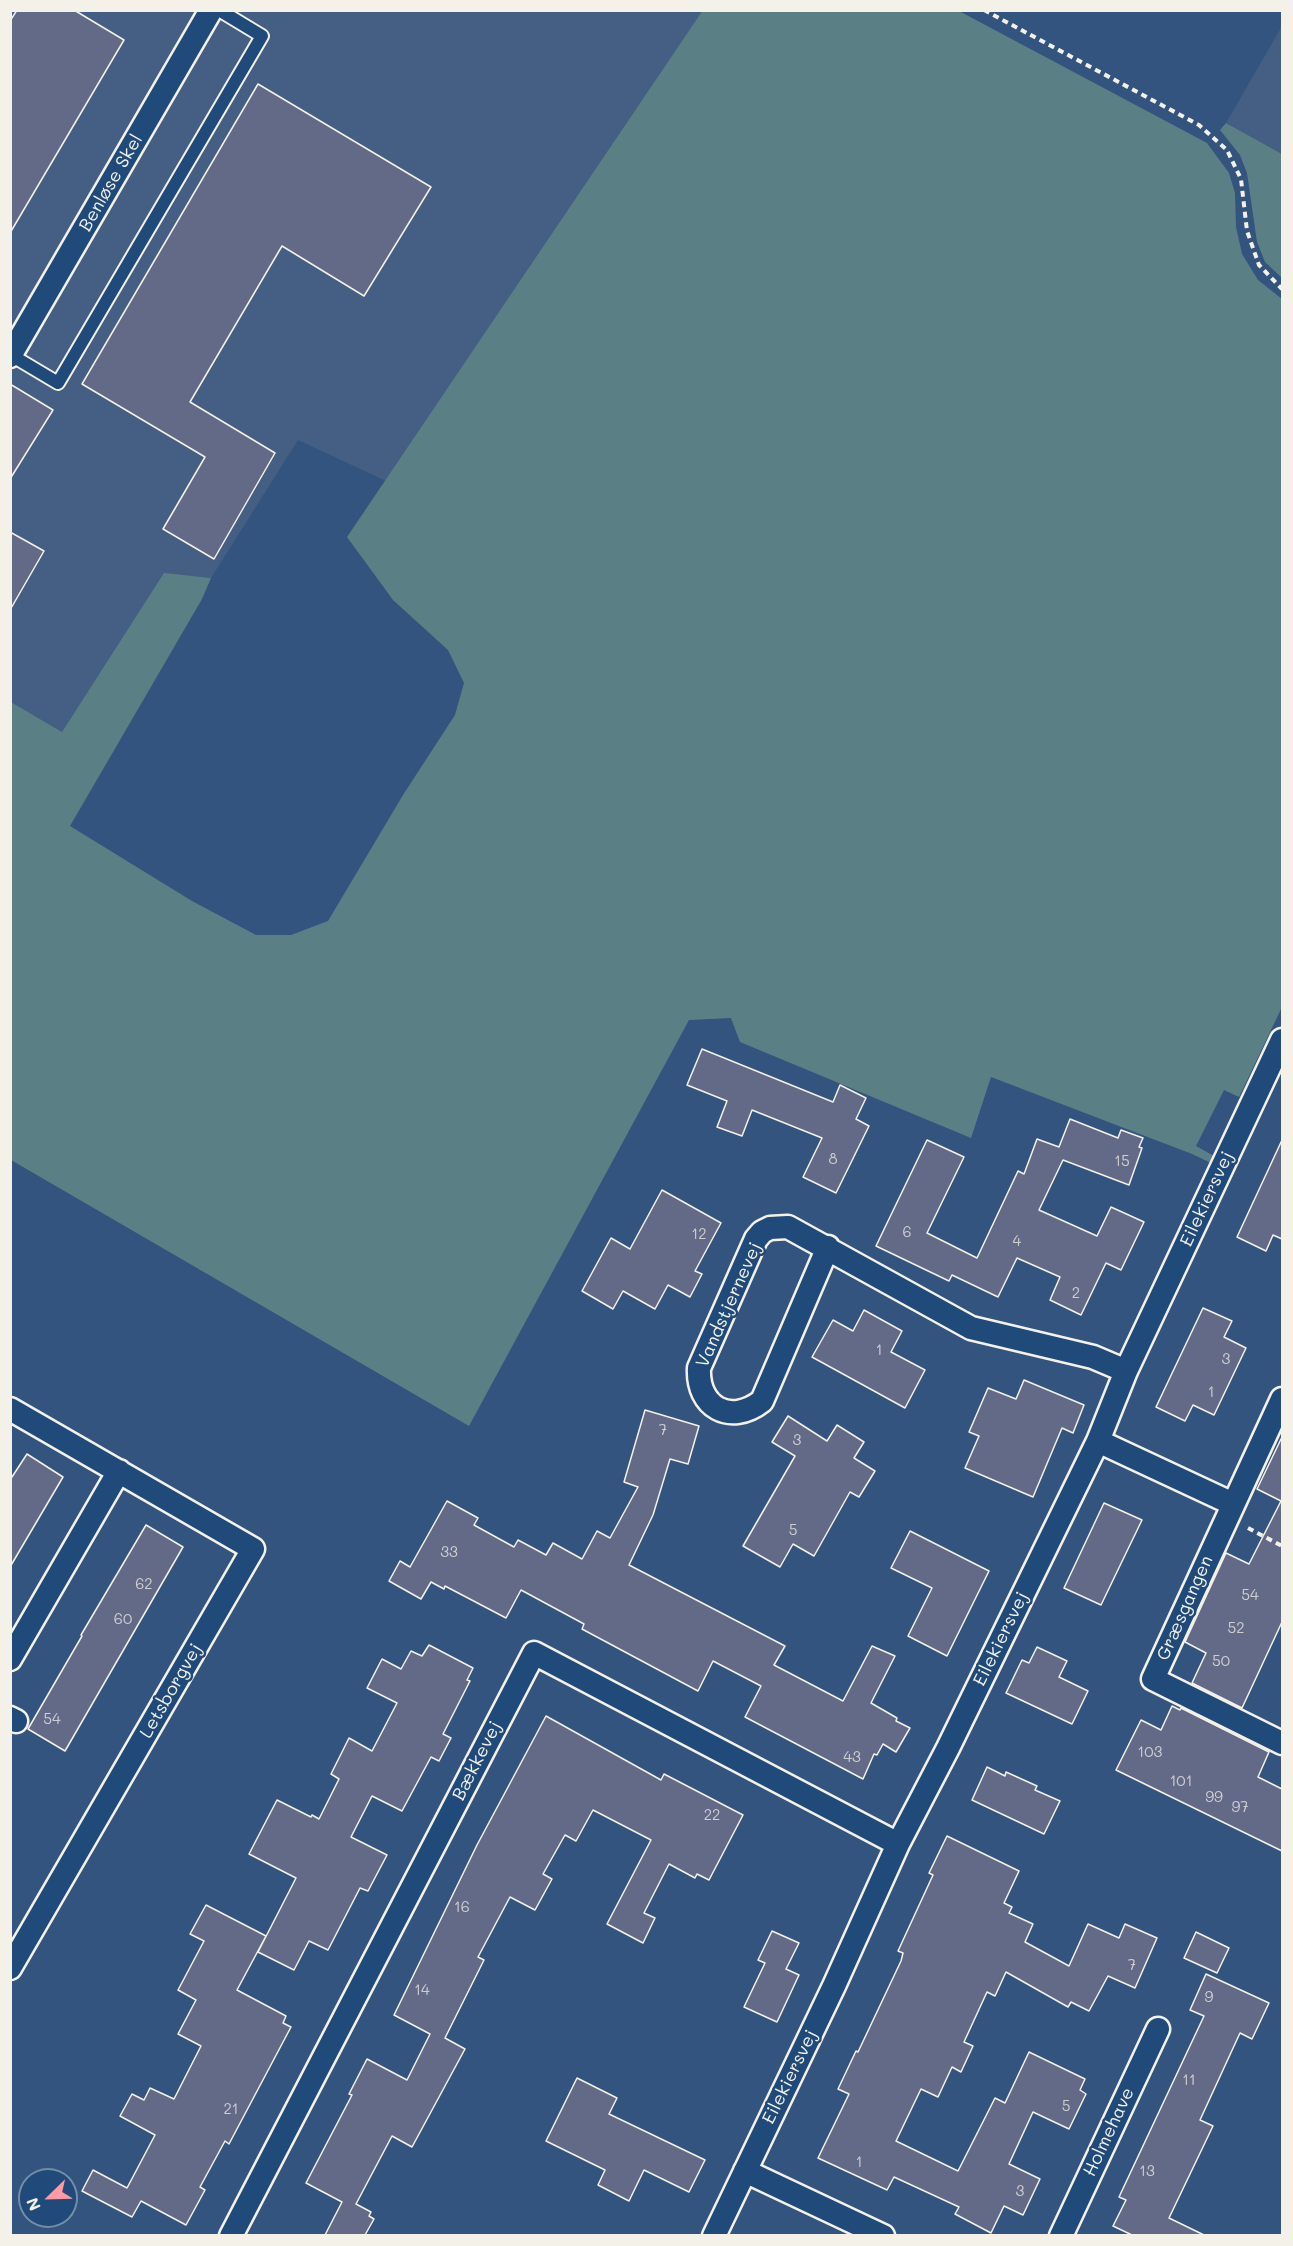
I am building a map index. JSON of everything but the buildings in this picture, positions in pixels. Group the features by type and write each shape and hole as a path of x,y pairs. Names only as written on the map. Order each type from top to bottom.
{"street":[{"name":"Benløse Skel","path":"11,356 211,10"},
{"name":"Eilekiersvej","path":"714,2235 834,1986 898,1844 1098,1441 1126,1371 1282,1040"},
{"name":"Vandstjernevej","path":"828,1248 762,1401 752,1409 741,1413 729,1413 717,1409 701,1392 698,1380 699,1368 756,1239 770,1228 788,1227 828,1248 971,1328 1093,1357 1126,1371"},
{"name":"Græsgangen","path":"1282,1398 1153,1679 1282,1743"},
{"name":"Letsborgvej","path":"10,1409 253,1550 10,1968"},
{"path":"1098,1441 1230,1511"},
{"path":"10,1659 119,1471"},
{"name":"Bækkevej","path":"231,2235 534,1653 898,1844"},
{"name":"Holmehave","path":"1061,2235 1158,2029"},
{"path":"745,2171 883,2235"}],"lane":[{"path":"11,356 58,383 262,36 219,10"}],"path":[{"path":"984,10 1199,125 1227,150 1241,179 1247,231 1259,265 1282,289"},
{"path":"1230,1511 1282,1546"}],"shaded area":[{"path":"11,11 703,11 386,481 298,440 211,578 164,574 62,732 11,702"},
{"path":"1282,26 1282,154 1226,123"}],"green space":[{"path":"703,10 959,11 1207,143 1229,173 1235,193 1236,227 1242,254 1258,280 1282,299 1282,1007 1239,1097 1224,1090 1196,1146 1214,1156 1211,1163 991,1077 971,1138 740,1042 731,1018 689,1020 469,1426 11,1160 11,702 62,732 164,573 211,578 202,599 70,826 192,901 256,935 291,935 328,921 403,795 455,715 464,683 448,650 393,600 347,537"},
{"path":"1226,123 1282,154 1282,278 1265,262 1257,242 1247,173 1240,155 1220,130"}]}
